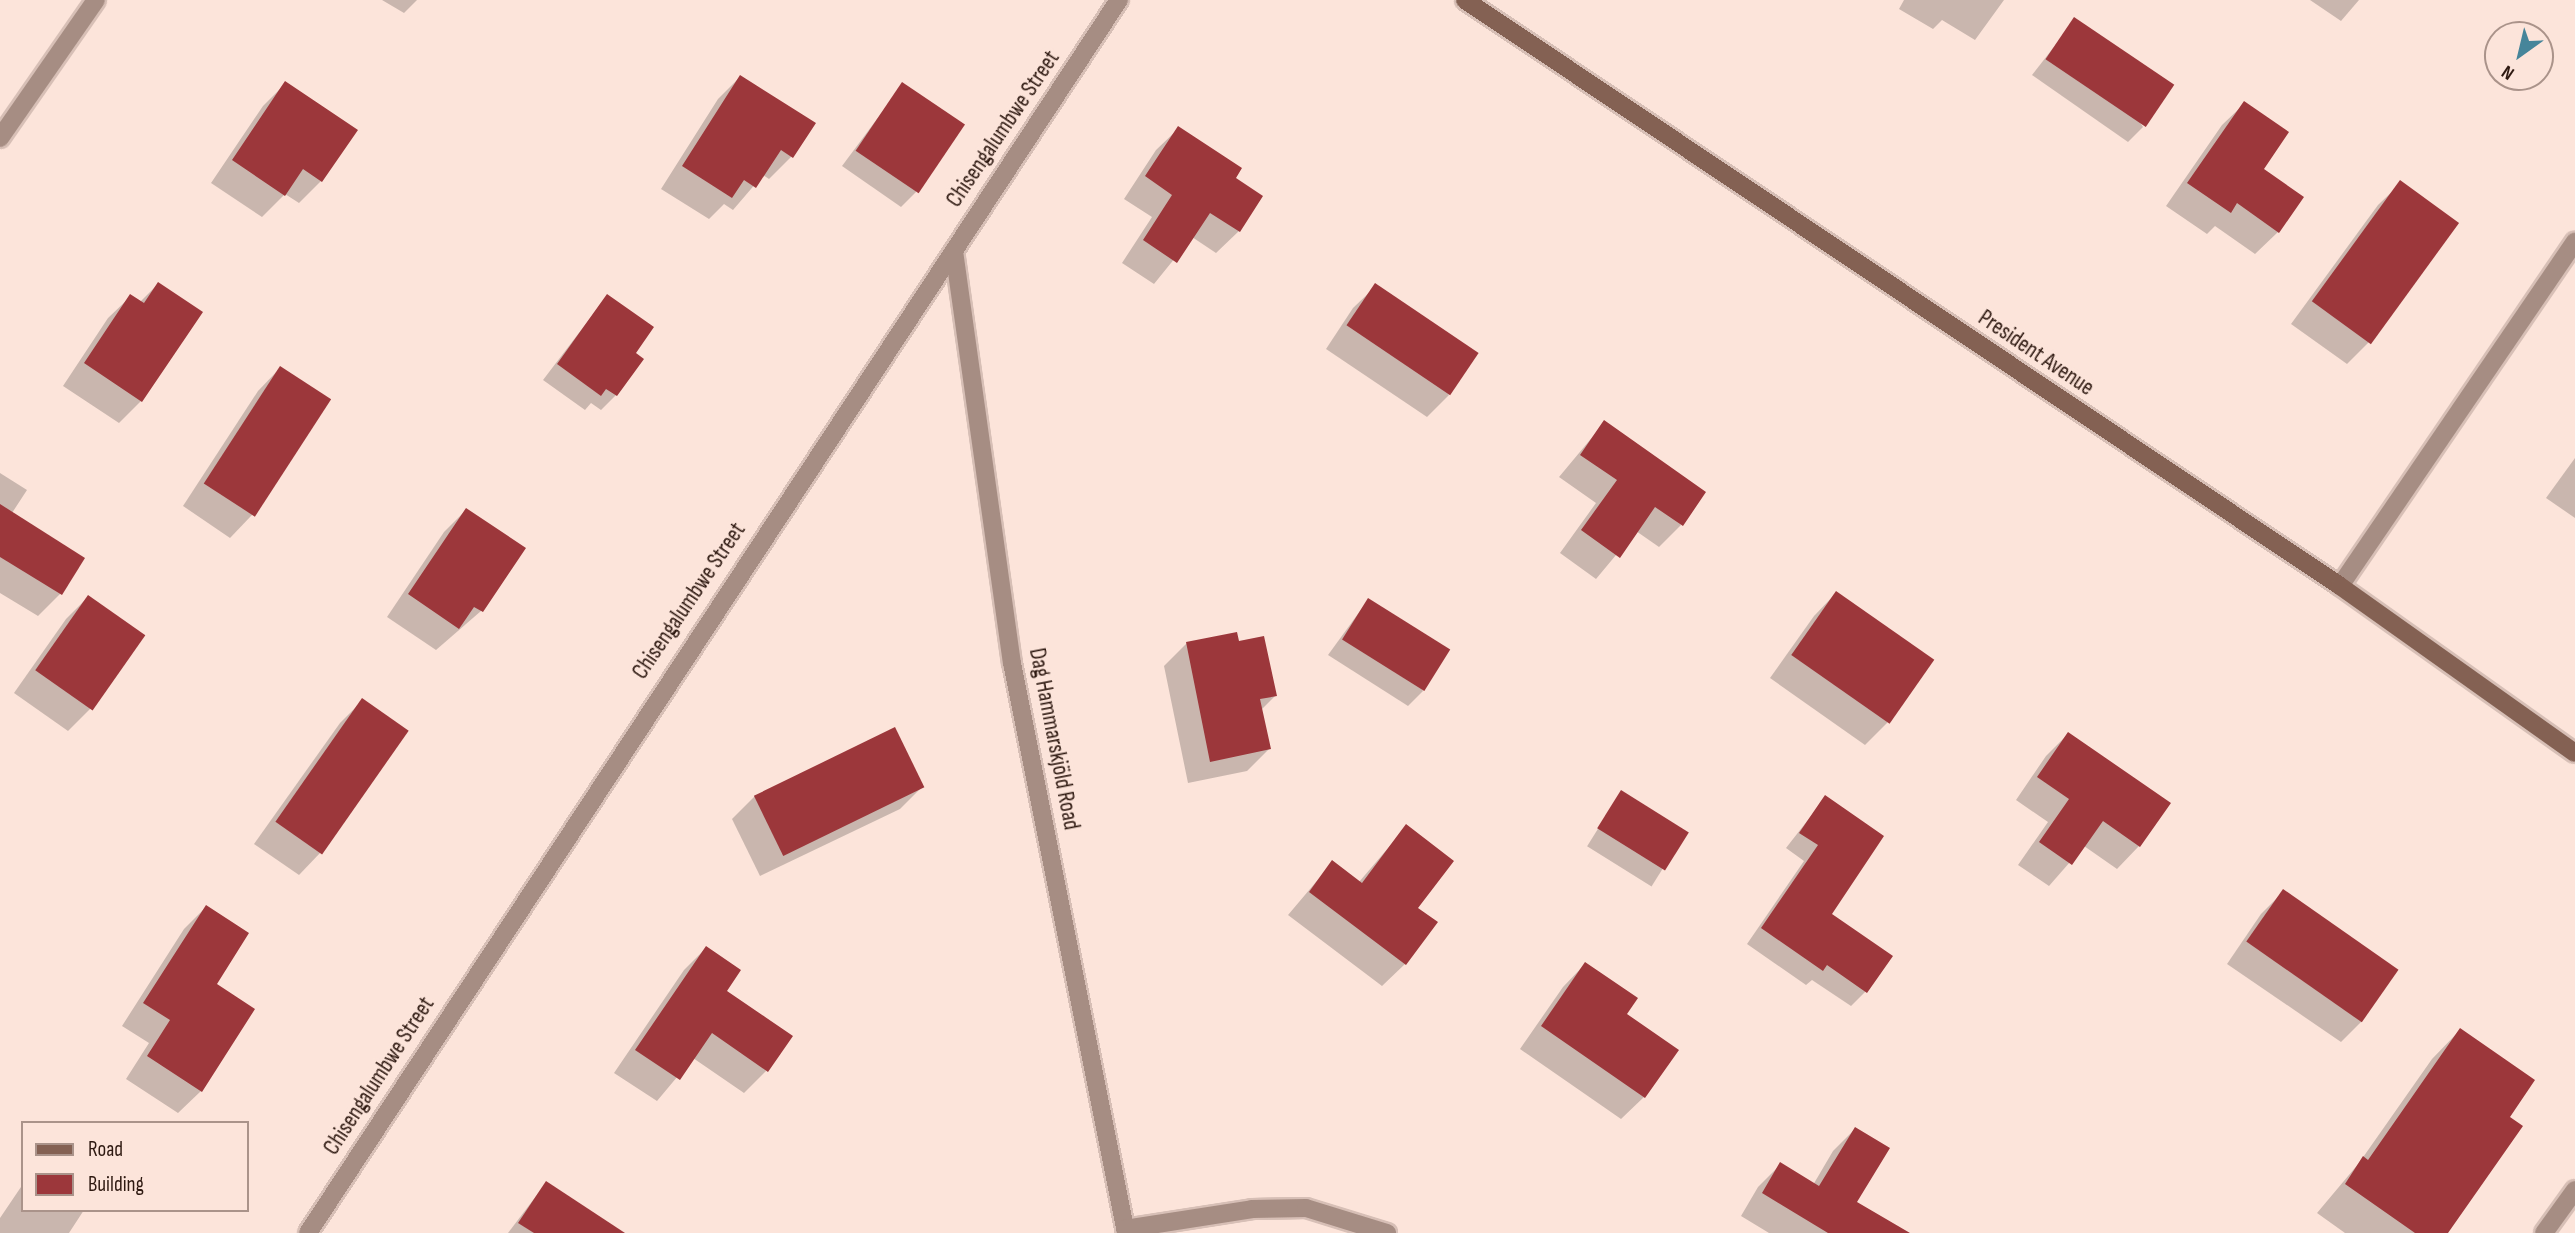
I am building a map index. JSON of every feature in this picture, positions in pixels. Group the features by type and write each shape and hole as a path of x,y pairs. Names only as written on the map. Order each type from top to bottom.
{"street":[{"path":"0,138 96,0"},
{"path":"308,1233 1118,0"},
{"name":"Chisengalumbwe Street","path":"308,1233 579,812 1118,0"},
{"name":"President Avenue","path":"1465,0 2340,586 2575,753"},
{"path":"2340,586 2575,242"},
{"name":"Dag Hammarskjöld Road","path":"954,251 1012,663 1126,1231"},
{"path":"2544,1233 2575,1190"},
{"path":"1126,1231 1252,1209 1306,1208 1387,1233"}],"building":[{"path":"2074,17 2174,85 2146,127 2045,59"},
{"path":"740,75 816,123 793,158 781,150 756,188 744,180 732,198 682,166"},
{"path":"285,81 358,130 322,182 303,169 285,196 232,160"},
{"path":"902,82 965,124 919,193 856,151"},
{"path":"2244,101 2289,132 2264,169 2304,197 2279,233 2237,203 2231,213 2187,183"},
{"path":"1178,126 1242,168 1236,178 1263,196 1240,232 1210,213 1177,263 1143,240 1172,195 1145,176"},
{"path":"2400,180 2459,223 2371,344 2312,301"},
{"path":"158,282 203,312 142,402 84,363 130,294 144,303"},
{"path":"1375,283 1479,353 1450,395 1346,325"},
{"path":"607,294 654,327 636,353 644,359 617,396 606,389 601,396 557,364"},
{"path":"280,366 331,399 255,517 204,483"},
{"path":"1604,420 1706,492 1683,526 1655,507 1620,558 1581,530 1617,480 1580,455"},
{"path":"0,504 85,558 62,595 0,557"},
{"path":"466,508 526,548 483,612 474,607 459,629 408,594"},
{"path":"1836,591 1934,660 1890,724 1791,655"},
{"path":"88,595 145,635 93,711 35,670"},
{"path":"1368,598 1450,649 1424,691 1342,640"},
{"path":"1237,632 1239,641 1264,636 1277,696 1260,699 1271,749 1210,762 1186,642"},
{"path":"362,698 409,731 322,854 275,822"},
{"path":"895,727 924,787 783,856 754,796"},
{"path":"2068,732 2171,803 2140,847 2103,821 2072,865 2039,842 2069,799 2037,777"},
{"path":"1621,790 1689,832 1665,871 1597,828"},
{"path":"1825,795 1884,836 1832,914 1893,956 1867,993 1827,965 1823,971 1761,928 1818,845 1799,833"},
{"path":"1406,824 1454,861 1418,908 1438,922 1406,965 1309,892 1332,860 1362,883"},
{"path":"2283,889 2399,970 2362,1022 2246,941"},
{"path":"206,905 249,933 217,984 255,1009 202,1092 147,1056 170,1020 143,1003"},
{"path":"706,946 741,970 727,991 793,1036 768,1072 712,1033 680,1080 635,1050"},
{"path":"1585,962 1638,998 1627,1014 1679,1050 1645,1098 1541,1026"},
{"path":"2460,1028 2535,1080 2510,1117 2523,1126 2448,1233 2415,1233 2345,1184 2363,1156 2368,1160"},
{"path":"1855,1127 1890,1148 1857,1202 1910,1233 1828,1233 1762,1193 1780,1162 1819,1186"},
{"path":"546,1181 625,1233 534,1233 518,1223"}]}
